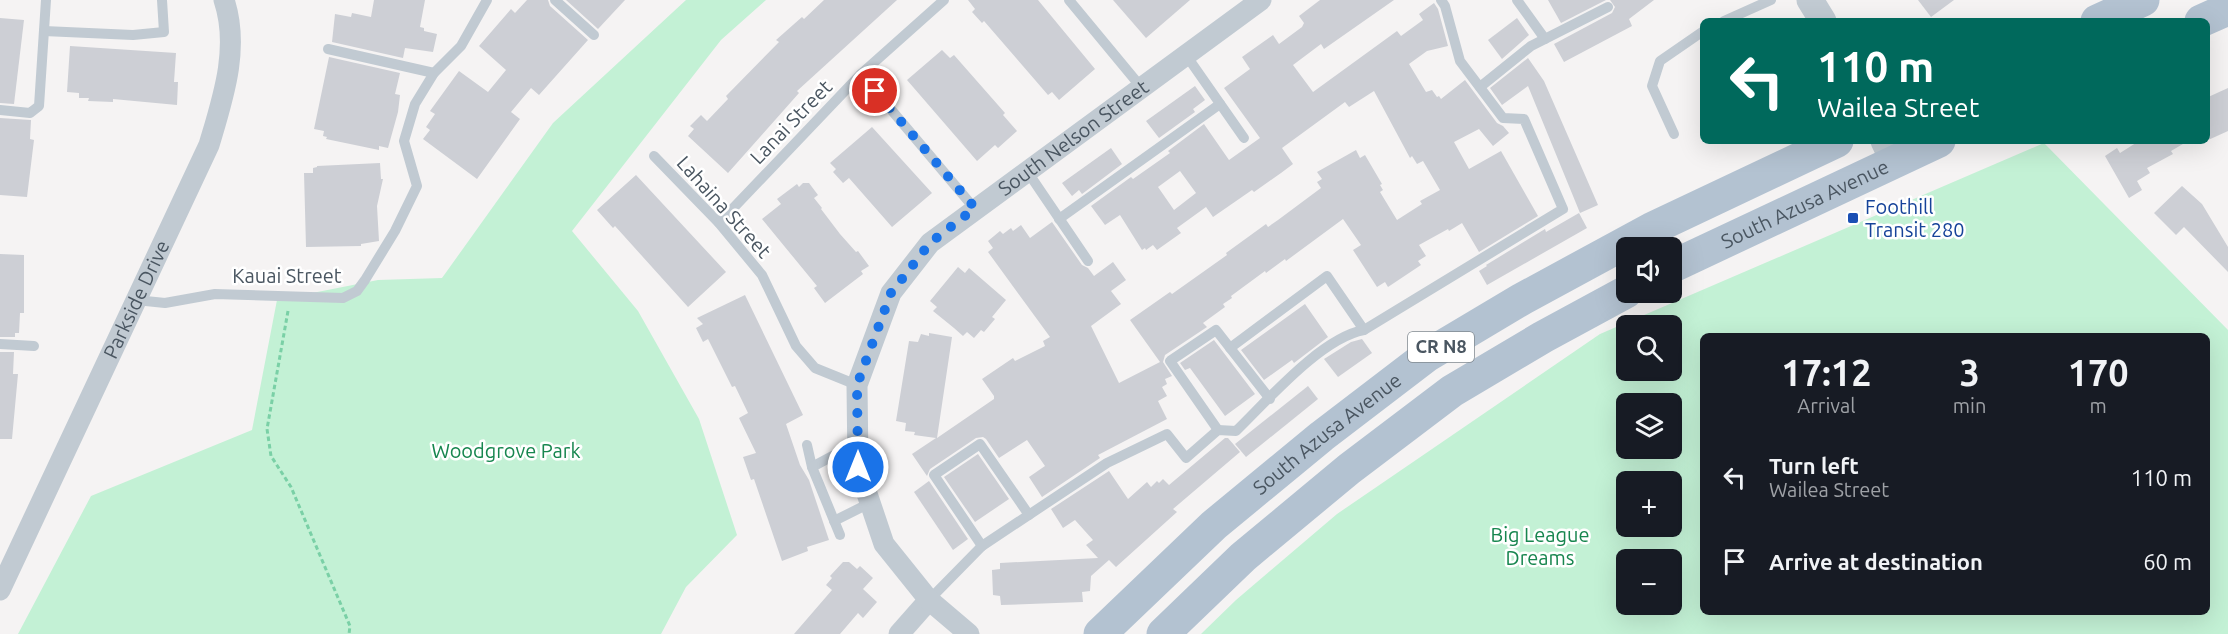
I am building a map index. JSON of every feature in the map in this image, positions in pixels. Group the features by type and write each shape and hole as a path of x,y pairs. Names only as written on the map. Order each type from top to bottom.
{"main road":[{"path":"2104,18 2143,0"},
{"path":"2208,18 2228,9"},
{"name":"South Azusa Avenue","path":"1100,634 1214,525 1323,436 1428,355 1522,299 1651,228 1831,144"},
{"name":"South Azusa Avenue","path":"1682,261 1889,151 1924,144"},
{"name":"CR N8","path":"1163,634 1243,557 1349,469 1452,391 1616,297"}],"street":[{"name":"Parkside Drive","path":"0,590 209,145 227,85 231,20 224,0"},
{"name":"South Nelson Street","path":"969,634 929,600 884,544 858,467 857,385 891,293 930,243 1261,0"},
{"path":"1810,0 1821,18"},
{"path":"899,634 929,600"}],"lane":[{"path":"0,110 30,113 39,105 46,0"},
{"path":"44,31 133,35 164,32 162,0"},
{"name":"Kauai Street","path":"136,300 165,303 215,294 343,298 357,291 395,231 417,186 404,141 415,104 434,73 461,46 487,0"},
{"path":"555,0 594,35"},
{"name":"Lanai Street","path":"719,223 861,74 944,0"},
{"path":"1068,0 1141,87"},
{"path":"929,600 982,546 1107,463 1167,434 1186,458 1218,430 1236,431 1270,399 1283,381 1348,333 1364,330 1563,209 1524,119 1503,118 1460,62 1445,6 1441,0"},
{"path":"1517,0 1545,39"},
{"path":"1731,18 1771,0"},
{"path":"1480,87 1531,46 1608,7"},
{"path":"1674,134 1652,86 1660,61 1700,33"},
{"path":"328,49 434,73"},
{"path":"1185,55 1244,138"},
{"path":"861,74 975,208"},
{"path":"1059,219 1220,104"},
{"name":"Lahaina Street","path":"654,156 719,223 762,275 796,346 815,368 857,385"},
{"path":"1027,171 1088,261"},
{"path":"1230,348 1327,276 1364,330"},
{"path":"1218,430 1170,361 1216,330 1270,399"},
{"path":"0,344 34,346"},
{"path":"812,467 858,443"},
{"path":"982,546 934,475 980,444 1029,515"},
{"path":"807,445 812,467 840,535"},
{"path":"834,521 870,503"}],"path":[{"path":"288,309 267,429 271,456 291,487 313,535 350,626 349,634"}],"green space":[{"name":"Woodgrove Park","path":"686,0 766,0 721,40 572,231 638,311 699,419 737,535 686,587 661,634 18,634 91,496 252,430 277,300 378,280 442,278 553,123"},
{"name":"Big League Dreams","path":"2042,144 2045,144 2228,330 2228,634 1201,634 1236,600 1337,514 1600,334 1616,327 1616,381 1682,381 1682,315 1644,315 1672,303 1682,303 1682,299"}],"building":[{"path":"374,0 425,0 420,27 424,28 424,31 437,34 433,52 405,48 403,58 332,42 335,14 351,17 352,13 371,17"},
{"path":"527,0 548,0 550,6 588,40 539,95 531,88 511,112 520,119 477,179 423,139 430,130 426,127 435,114 430,111 459,71 488,92 506,70 479,46 511,9 515,13"},
{"path":"566,0 625,0 598,29"},
{"path":"824,0 897,0 797,91 799,93 728,173 688,136 694,129 690,126 701,115 707,121 728,99 726,96 779,42 776,40"},
{"path":"968,0 1038,0 1095,69 1059,100 1052,92 1048,95 984,21 982,23 972,12 975,9"},
{"path":"1113,0 1190,0 1146,38"},
{"path":"1320,0 1394,0 1324,49 1321,44 1293,65 1313,92 1397,31 1401,36 1423,20 1419,14 1434,3 1438,9 1448,46 1427,51 1409,64 1426,92 1432,90 1441,99 1465,80 1497,123 1509,133 1493,146 1479,129 1454,142 1469,169 1501,151 1538,216 1479,252 1462,223 1449,231 1448,229 1419,245 1426,256 1418,261 1421,265 1388,287 1385,282 1377,287 1353,250 1361,245 1343,219 1286,261 1285,259 1266,273 1265,271 1231,296 1232,298 1223,304 1225,307 1203,323 1207,327 1165,355 1163,362 1172,376 1165,379 1167,384 1162,387 1167,396 1158,401 1167,419 1098,455 1100,458 1042,497 1029,477 1045,466 1027,440 999,458 986,439 976,438 930,469 927,476 912,454 936,438 914,435 915,432 905,431 906,423 896,421 909,341 918,342 921,334 929,336 929,333 952,337 937,438 994,399 982,379 1013,358 1015,361 1045,346 1043,341 1050,337 988,252 993,248 988,241 1000,231 1003,234 1021,225 1030,238 1052,222 1082,265 1088,268 1094,276 1113,262 1126,280 1111,291 1121,304 1091,326 1119,383 1160,362 1130,320 1170,292 1172,294 1266,224 1268,227 1321,188 1317,182 1322,179 1317,172 1356,150 1360,158 1365,155 1382,184 1380,185 1383,190 1380,192 1397,220 1422,204 1420,201 1440,190 1423,161 1417,164 1412,156 1410,158 1374,91 1349,107 1345,102 1282,148 1293,164 1281,173 1213,217 1206,207 1177,228 1181,233 1157,250 1153,245 1142,250 1120,215 1105,225 1091,206 1170,153 1168,151 1204,124 1229,160 1260,138 1224,88 1250,69 1242,57 1273,35 1279,44 1302,27 1304,23 1299,16","holes":["1180,171 1196,193 1174,210 1158,187"]},
{"path":"1548,0 1606,0 1561,23"},
{"path":"1610,0 1654,0 1629,19 1632,26 1564,62 1554,44 1612,13 1615,7"},
{"path":"1918,0 1954,0 1931,17"},
{"path":"0,18 24,20 14,104 0,103"},
{"path":"1517,18 1529,35 1502,59 1488,40"},
{"path":"70,46 176,53 174,82 178,82 177,105 113,99 113,102 88,101 89,98 79,98 79,93 67,92"},
{"path":"942,50 950,58 954,55 1005,113 1003,115 1017,131 998,148 995,145 977,161 907,80"},
{"path":"329,57 400,73 395,94 400,95 398,112 388,148 379,146 379,150 326,139 327,137 323,136 324,131 314,129"},
{"path":"1528,58 1544,81 1598,205 1580,213 1528,86 1502,105 1490,88"},
{"path":"1195,86 1205,100 1193,109 1195,112 1159,138 1146,121"},
{"path":"2228,88 2228,131 2210,139 2210,96"},
{"path":"0,118 31,120 30,139 34,140 27,197 0,195"},
{"path":"872,127 932,193 892,227 849,178 843,183 833,172 836,169 830,163"},
{"path":"2134,144 2183,144 2171,151 2173,154 2147,168 2150,173 2137,181 2142,190 2129,198 2105,156 2117,148 2120,153"},
{"path":"1111,148 1122,164 1082,194 1079,190 1072,196 1062,183"},
{"path":"380,163 381,179 383,179 377,206 379,241 361,244 361,246 306,247 304,173 313,173 313,168 317,166"},
{"path":"636,175 726,272 688,307 615,226 613,228 597,210"},
{"path":"803,183 809,183 818,195 814,198 821,209 869,266 861,271 863,274 825,303 814,288 817,286 762,219 781,204 777,199 797,184 799,187"},
{"path":"2182,186 2202,204 2228,247 2228,272 2184,227 2176,235 2154,213"},
{"path":"1579,213 1587,228 1487,285 1479,271 1486,265 1545,229 1546,232"},
{"path":"0,254 24,255 24,313 20,313 19,333 15,333 15,337 0,337"},
{"path":"958,267 965,273 969,268 1006,300 992,317 995,319 984,332 981,330 974,338 967,332 963,336 933,311 937,307 930,301"},
{"path":"745,295 803,415 786,424 800,465 809,480 829,540 807,547 808,551 782,561 754,479 751,480 743,457 756,453 739,418 748,413 708,339 703,342 696,328 703,324 697,318"},
{"path":"1305,304 1328,337 1294,363 1292,360 1264,380 1241,350"},
{"path":"1362,339 1372,353 1338,377 1324,359 1351,342"},
{"path":"1214,340 1255,394 1225,416 1190,368 1185,370 1180,363"},
{"path":"0,352 14,352 13,374 18,374 12,439 0,439"},
{"path":"1308,386 1318,399 1246,457 1235,444"},
{"path":"1225,438 1228,438 1240,452 1173,509 1177,512 1116,567 1109,560 1091,576 1090,591 1082,592 1083,602 1001,605 1000,596 993,595 992,570 1000,569 1000,563 1098,558 1086,545 1093,540 1075,520 1063,528 1051,509 1109,471 1128,499 1147,482 1151,487 1163,479 1169,485"},
{"path":"978,454 1009,499 975,522 944,477"},
{"path":"929,481 968,539 953,550 914,492"},
{"path":"843,562 849,562 857,569 860,566 873,578 863,589 877,602 863,618 858,613 840,634 794,634 832,590 826,585 832,578 830,576"}],"place":[{"name":"Foothill Transit 280","path":"1853,218"}],"route":[{"path":"858,467 857,385 891,293 930,243 975,208 875,91"}]}
